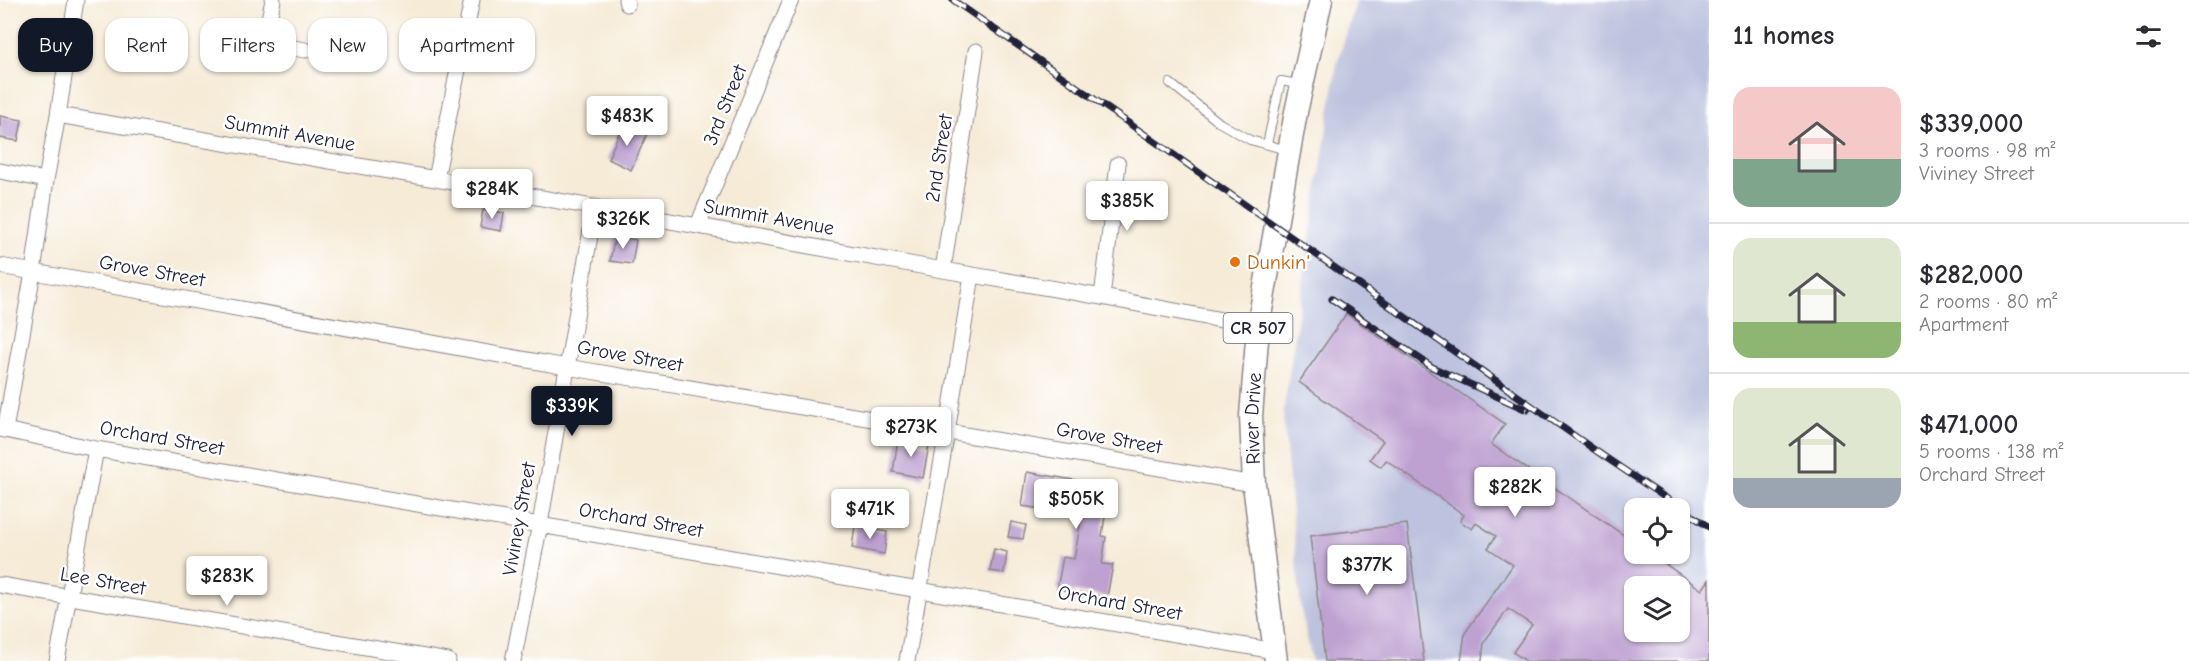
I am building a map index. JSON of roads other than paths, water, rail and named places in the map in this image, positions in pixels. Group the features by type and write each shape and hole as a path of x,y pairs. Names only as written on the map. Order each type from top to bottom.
{"main road":[{"name":"River Drive","path":"1275,656 1254,484 1251,416 1258,327 1289,151 1285,110 1301,84 1321,0"}],"street":[{"path":"3,429 33,272 76,0"},
{"path":"269,18 273,0"},
{"path":"436,179 472,0"},
{"name":"3rd Street","path":"698,225 791,0"},
{"path":"296,49 305,51"},
{"name":"2nd Street","path":"943,270 976,51"},
{"name":"Summit Avenue","path":"58,115 698,225 1258,327"},
{"path":"1102,297 1118,164"},
{"path":"0,171 46,180"},
{"name":"Viviney Street","path":"513,661 540,524 595,207"},
{"name":"Grove Street","path":"0,266 567,367 1254,484"},
{"path":"907,661 972,275"},
{"name":"Orchard Street","path":"3,429 96,449 920,590 1275,656"},
{"path":"57,661 96,449"},
{"name":"Lee Street","path":"0,585 448,661"}],"lane":[{"path":"1170,83 1220,123 1250,140 1289,151"},
{"path":"1267,144 1285,110"}],"railway":[{"path":"953,0 1602,455 1709,527"},
{"path":"1332,299 1432,367 1527,410"}],"place":[{"name":"Dunkin'","path":"1235,262"}]}
